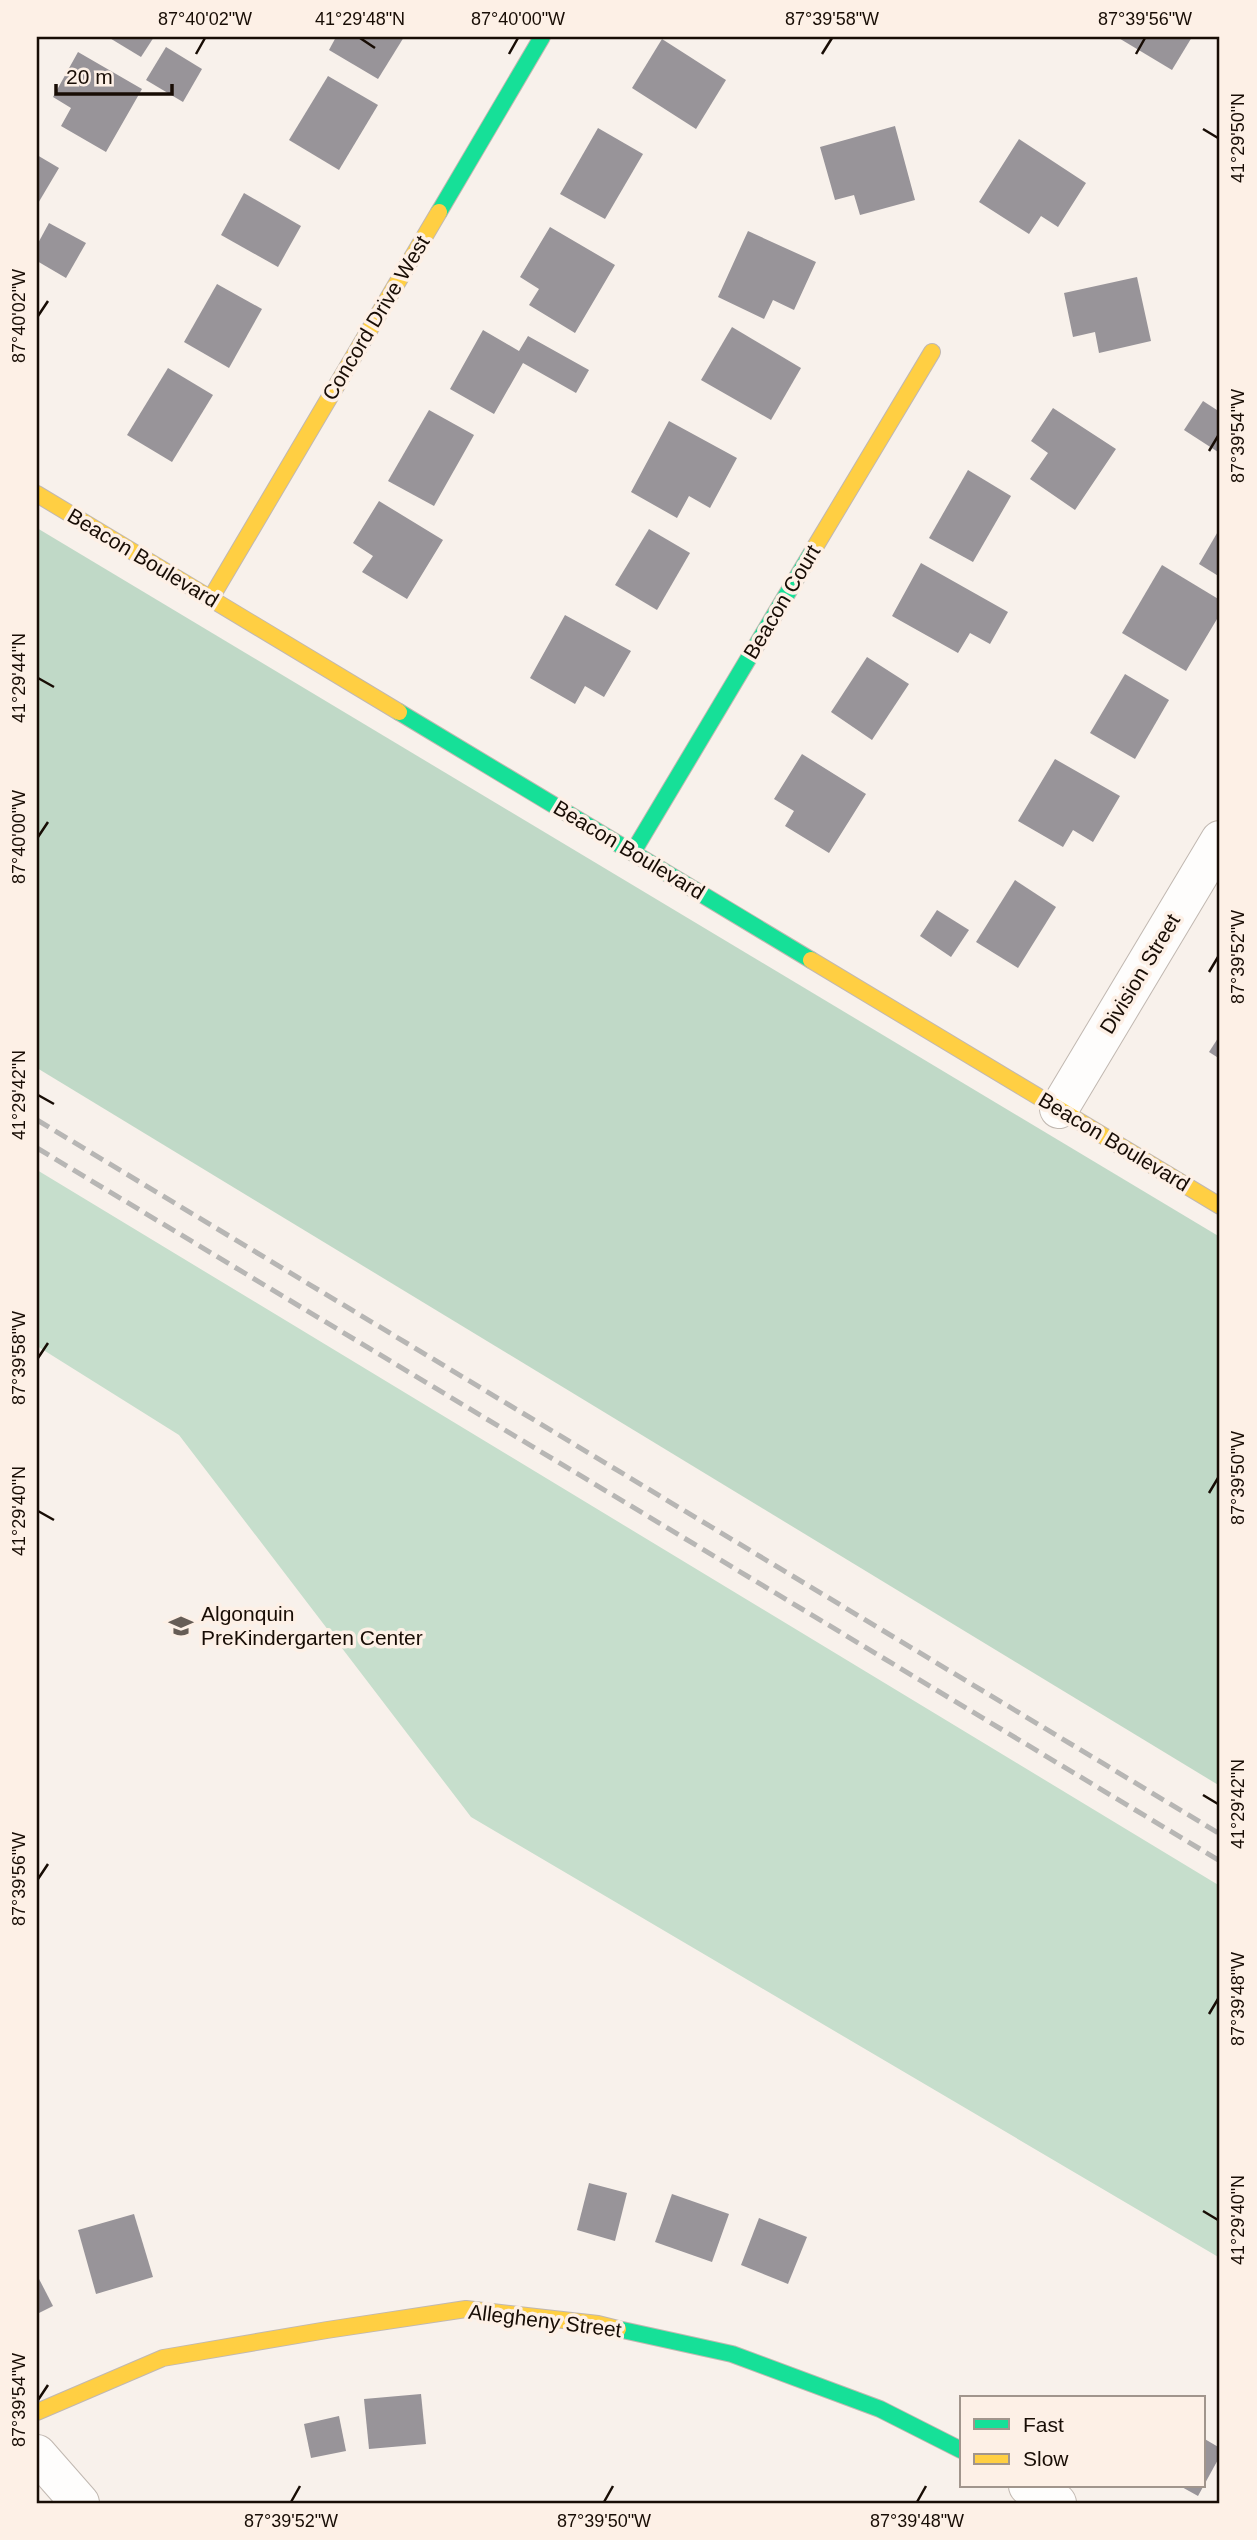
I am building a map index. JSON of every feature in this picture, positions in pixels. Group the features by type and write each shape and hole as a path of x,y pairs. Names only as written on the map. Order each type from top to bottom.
{"street":[{"name":"Concord Drive West","path":"211,598 542,37"},
{"name":"Beacon Court","path":"633,852 932,352"},
{"name":"Beacon Boulevard","path":"37,494 1220,1206"},
{"name":"Division Street","path":"1059,1109 1220,840"},
{"name":"Allegheny Street","path":"37,2412 163,2358 466,2309 598,2324 732,2354 880,2409 960,2449"},
{"path":"37,2454 80,2503"},
{"path":"1031,2488 1057,2503"}],"green space":[{"path":"37,528 1220,1237 1220,1786 37,1068"},
{"path":"37,1170 1220,1886 1220,2258 471,1817 179,1435 37,1346"}],"building":[{"path":"108,37 154,37 141,57"},
{"path":"336,37 404,37 378,79 329,50"},
{"path":"1117,37 1192,37 1172,70"},
{"path":"662,39 726,80 696,129 632,88"},
{"path":"166,47 202,69 183,102 146,80"},
{"path":"78,52 142,89 106,152 61,126 71,108 53,97"},
{"path":"328,76 378,105 339,170 289,140"},
{"path":"895,126 915,200 860,215 854,195 835,200 820,147"},
{"path":"598,128 643,154 605,219 560,194"},
{"path":"1019,139 1086,183 1058,227 1041,216 1029,234 979,202"},
{"path":"37,155 59,168 37,205"},
{"path":"244,193 301,226 278,267 221,235"},
{"path":"49,223 86,243 66,278 37,261 37,245"},
{"path":"550,227 615,265 575,333 529,305 539,289 520,277"},
{"path":"748,231 816,262 794,310 773,300 764,319 718,297"},
{"path":"1137,277 1151,341 1099,353 1095,332 1073,337 1064,293"},
{"path":"217,284 262,309 229,368 184,342"},
{"path":"732,327 801,368 771,420 701,380"},
{"path":"483,330 519,351 528,336 589,370 576,393 523,363 494,414 450,389"},
{"path":"168,368 213,395 172,462 127,435"},
{"path":"1203,401 1220,412 1218,452 1184,430"},
{"path":"1053,408 1116,449 1075,510 1030,479 1048,453 1031,441"},
{"path":"429,410 474,435 434,506 388,481"},
{"path":"669,421 737,458 710,508 689,496 677,518 631,492"},
{"path":"968,470 1011,496 973,562 929,538"},
{"path":"379,501 443,540 407,599 362,572 373,556 353,543"},
{"path":"1220,528 1220,577 1199,564"},
{"path":"649,529 690,553 657,610 615,585"},
{"path":"921,563 1008,612 990,644 970,633 958,653 892,616"},
{"path":"1162,565 1220,600 1220,614 1186,671 1122,633"},
{"path":"565,615 631,651 604,697 585,686 575,704 530,678"},
{"path":"867,657 909,684 872,740 831,712"},
{"path":"1125,674 1169,700 1135,759 1090,733"},
{"path":"802,754 866,794 829,853 785,826 794,811 774,799"},
{"path":"1055,759 1120,796 1093,842 1073,830 1063,847 1018,821"},
{"path":"1015,880 1056,907 1018,968 976,942"},
{"path":"937,910 969,930 951,957 920,936"},
{"path":"1220,1035 1220,1059 1209,1052"},
{"path":"589,2183 627,2193 615,2241 577,2230"},
{"path":"672,2194 729,2214 712,2262 655,2242"},
{"path":"134,2214 153,2277 96,2294 78,2230"},
{"path":"759,2218 807,2237 788,2284 741,2265"},
{"path":"37,2275 53,2306 37,2314"},
{"path":"421,2394 426,2444 369,2449 364,2399"},
{"path":"339,2416 346,2451 311,2458 304,2424"},
{"path":"1204,2439 1220,2448 1220,2456 1204,2485"},
{"path":"1184,2488 1202,2488 1198,2496"}],"railway":[{"path":"37,1120 1220,1834"},
{"path":"37,1148 1220,1861"}],"traffic: fast":[{"path":"439,212 542,37"},
{"path":"633,852 815,547"},
{"path":"399,712 811,960"},
{"path":"618,2329 732,2354 880,2409 960,2449"}],"traffic: slow":[{"path":"211,598 439,212"},
{"path":"815,547 932,352"},
{"path":"37,494 399,712"},
{"path":"811,960 1220,1206"},
{"path":"37,2412 163,2358 466,2309 598,2324 618,2329"}],"place":[{"name":"Algonquin PreKindergarten Center","path":"181,1626"}]}
